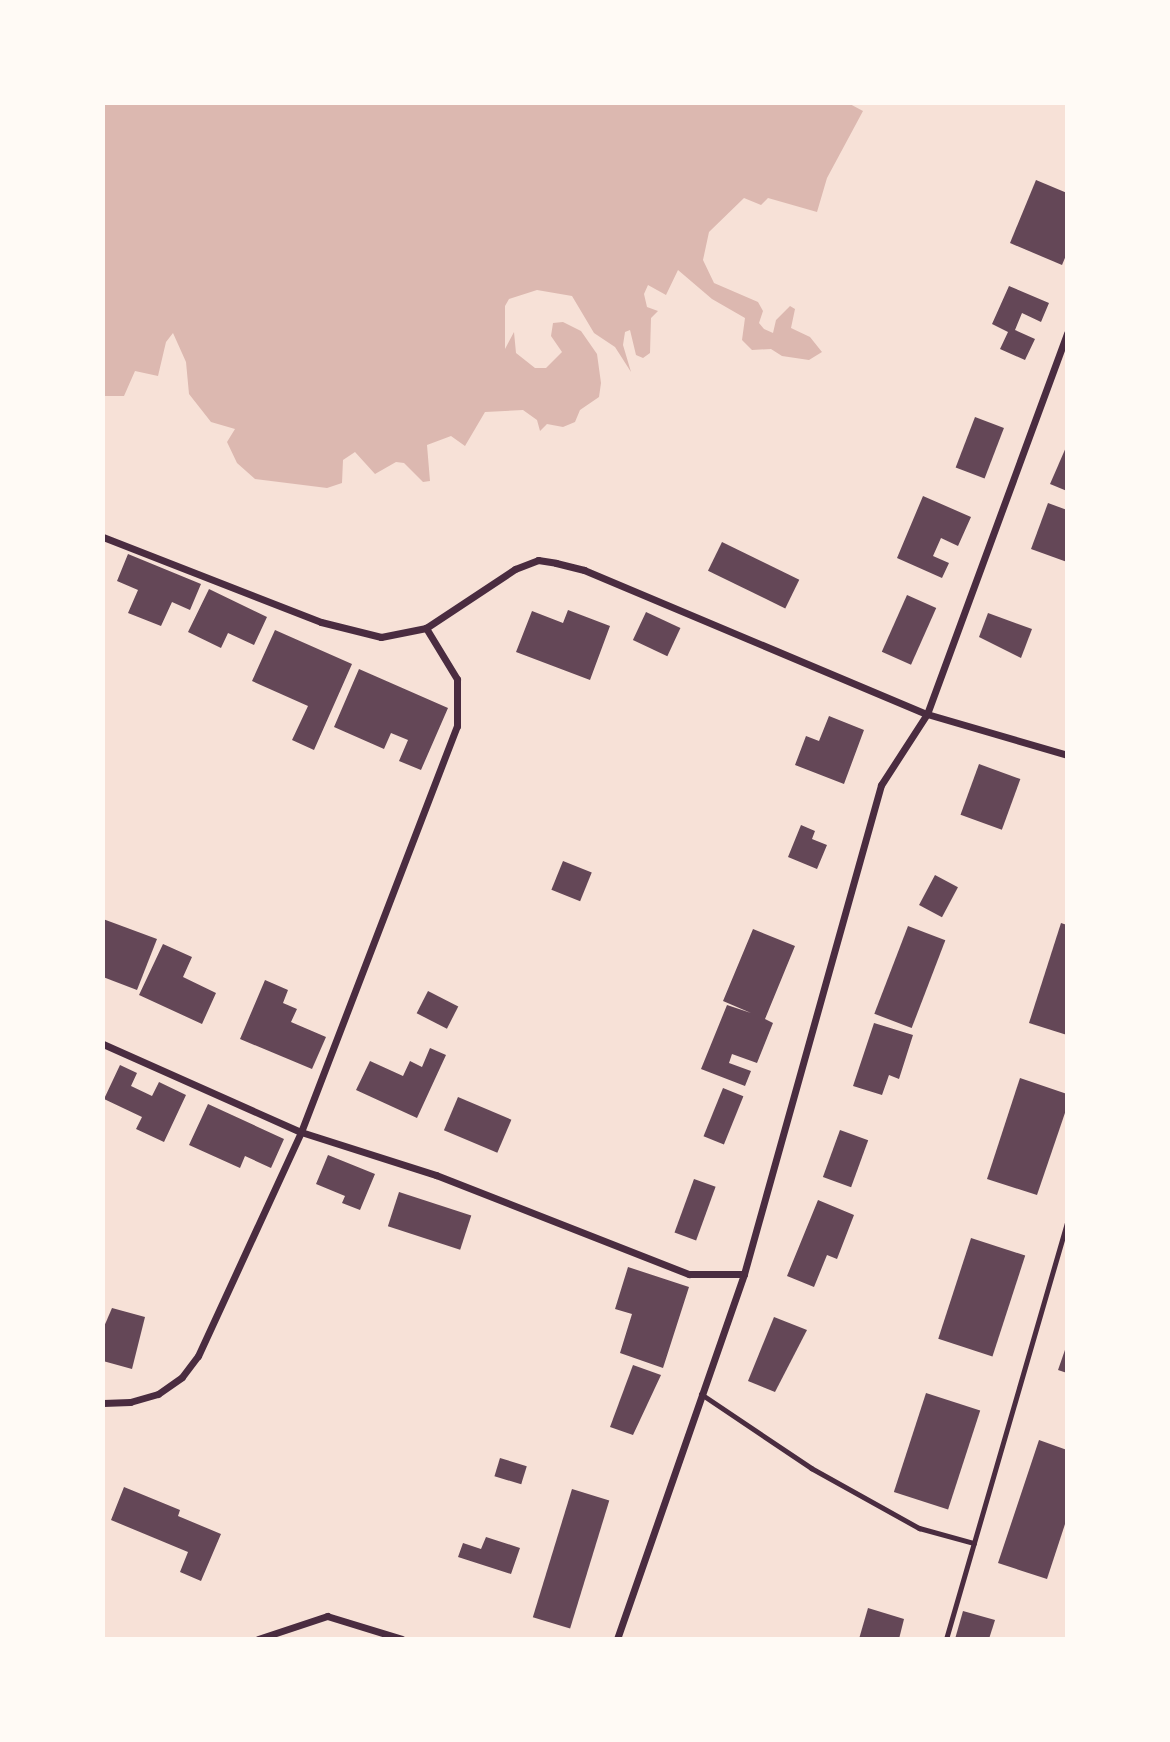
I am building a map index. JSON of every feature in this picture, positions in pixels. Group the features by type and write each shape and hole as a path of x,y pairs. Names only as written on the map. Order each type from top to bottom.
{"street":[{"path":"617,1639 744,1274 881,785 927,713 1067,333"},
{"path":"103,537 354,633 381,637 426,628 489,584 538,560 584,570 927,713 1067,755"},
{"path":"103,1403 131,1402 158,1394 182,1377 198,1356 301,1132 457,726 457,679 426,628"},
{"path":"103,1044 301,1132 436,1175 689,1274 744,1274"},
{"path":"258,1639 327,1616 402,1639"}],"lane":[{"path":"946,1639 1067,1222"},
{"path":"701,1394 811,1468 919,1528 974,1544"}],"shaded area":[{"path":"103,103 848,103 863,111 827,178 817,212 768,198 761,205 744,198 709,232 703,260 714,283 758,302 763,311 759,323 764,329 773,333 776,320 790,306 795,309 791,328 810,337 822,352 809,360 782,356 771,349 752,350 742,340 745,318 712,299 678,270 666,295 648,285 644,294 647,307 658,311 651,318 650,353 643,358 636,355 630,330 625,332 623,345 631,372 615,347 594,333 572,296 537,290 509,299 505,306 505,349 514,332 516,353 535,368 546,368 562,352 551,336 553,323 563,322 581,331 597,354 601,383 599,397 580,410 575,422 563,427 547,424 540,431 537,420 523,410 485,412 465,446 451,436 427,445 430,481 423,482 404,463 396,462 375,474 355,452 343,460 342,483 327,488 255,479 237,463 227,442 235,429 211,422 189,394 186,362 173,333 166,342 158,376 135,371 124,396 103,396"}],"building":[{"path":"1036,180 1067,193 1067,253 1062,265 1010,243"},
{"path":"1009,286 1049,303 1041,322 1022,313 1015,330 1035,339 1025,360 1000,349 1008,332 992,324"},
{"path":"975,417 1004,428 985,479 956,467"},
{"path":"1067,445 1067,491 1050,484"},
{"path":"923,496 971,517 958,546 941,538 933,556 949,563 942,578 897,558"},
{"path":"1048,503 1067,510 1067,562 1031,549"},
{"path":"722,542 799,580 785,608 708,571"},
{"path":"128,554 201,584 190,610 172,602 161,626 128,613 138,590 117,581"},
{"path":"209,589 267,617 254,645 228,633 221,648 188,632"},
{"path":"907,595 936,608 911,665 882,652"},
{"path":"568,610 610,626 590,680 516,652 532,611 563,623"},
{"path":"646,612 680,628 667,656 633,640"},
{"path":"988,613 1032,629 1021,658 979,637"},
{"path":"275,630 352,664 314,750 292,740 308,706 252,681"},
{"path":"359,669 448,708 421,770 399,761 408,740 391,733 384,749 334,727"},
{"path":"829,716 864,730 844,784 795,765 806,736 819,741"},
{"path":"979,764 1020,779 1002,830 961,815"},
{"path":"801,825 815,831 812,839 827,845 817,869 788,857"},
{"path":"563,861 592,873 580,901 551,890"},
{"path":"935,875 958,887 942,917 919,905"},
{"path":"103,919 157,939 137,990 103,977"},
{"path":"1061,923 1067,925 1067,1035 1029,1023"},
{"path":"908,926 945,940 912,1028 874,1014"},
{"path":"753,929 795,946 765,1019 773,1023 757,1063 732,1054 729,1063 751,1071 745,1086 701,1069 727,1005 751,1013 723,1001"},
{"path":"163,944 192,957 183,977 216,993 202,1024 139,995"},
{"path":"265,980 288,990 283,1003 297,1009 291,1022 326,1037 312,1069 240,1039"},
{"path":"428,991 458,1006 447,1029 417,1013"},
{"path":"874,1023 913,1035 899,1079 889,1075 882,1095 853,1086"},
{"path":"430,1048 446,1055 417,1118 356,1090 370,1061 403,1076 410,1061 422,1067"},
{"path":"120,1065 137,1073 131,1086 152,1096 159,1082 186,1095 164,1142 136,1129 142,1117 104,1099"},
{"path":"1020,1078 1067,1094 1067,1107 1037,1195 987,1179"},
{"path":"723,1088 743,1096 724,1144 704,1136"},
{"path":"458,1097 511,1120 497,1153 444,1130"},
{"path":"208,1104 284,1139 271,1168 245,1156 240,1168 189,1145"},
{"path":"840,1130 868,1140 851,1187 823,1177"},
{"path":"328,1155 375,1174 360,1210 342,1203 345,1196 316,1184"},
{"path":"694,1179 716,1187 696,1240 675,1233"},
{"path":"399,1192 471,1215 460,1250 388,1226"},
{"path":"818,1200 854,1215 837,1259 827,1255 814,1287 787,1276"},
{"path":"971,1238 1025,1256 992,1356 938,1339"},
{"path":"628,1267 689,1287 663,1368 620,1353 632,1314 615,1309"},
{"path":"112,1308 145,1317 132,1369 103,1361 103,1329"},
{"path":"774,1317 807,1330 775,1392 748,1381"},
{"path":"1067,1347 1067,1373 1058,1370"},
{"path":"633,1365 661,1375 633,1435 610,1427"},
{"path":"926,1393 980,1411 948,1510 894,1492"},
{"path":"1039,1440 1067,1450 1067,1518 1047,1579 998,1563"},
{"path":"500,1458 527,1466 521,1484 494,1476"},
{"path":"124,1487 180,1510 178,1516 221,1534 201,1581 180,1572 188,1552 111,1520"},
{"path":"572,1489 609,1500 570,1629 533,1617"},
{"path":"486,1537 520,1548 511,1574 458,1557 463,1543 481,1549"},
{"path":"868,1608 904,1619 899,1639 859,1639"},
{"path":"963,1611 995,1620 989,1639 955,1639"}]}
